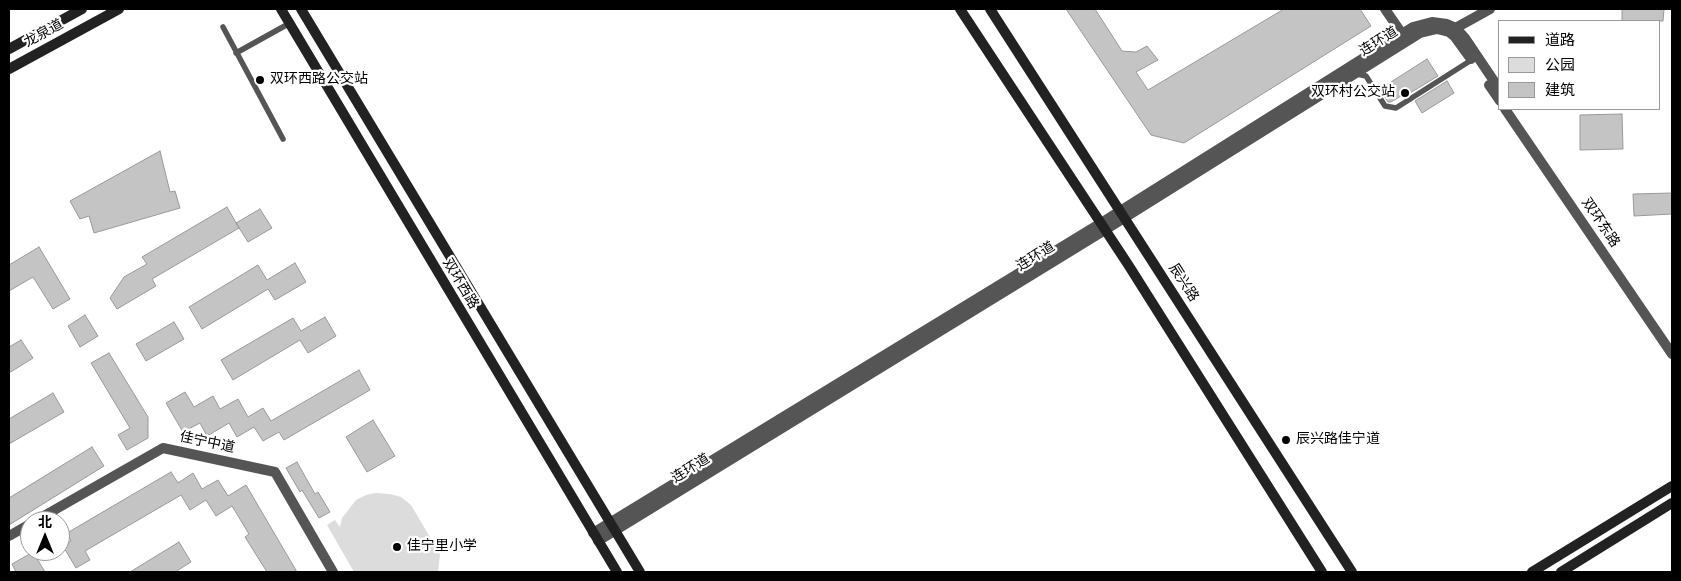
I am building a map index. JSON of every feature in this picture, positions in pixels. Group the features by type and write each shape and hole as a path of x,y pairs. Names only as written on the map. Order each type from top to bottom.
{"street":[{"name":"龙泉道","path":"9,49 82,9"},
{"name":"龙泉道","path":"9,69 119,9"},
{"name":"双环西路","path":"281,9 617,572"},
{"name":"双环西路","path":"301,9 640,572"},
{"path":"960,9 1103,227 1322,572"},
{"name":"辰兴路","path":"990,9 1352,572"},
{"path":"1385,9 1405,38"},
{"path":"1452,30 1490,9"},
{"path":"1122,215 1405,38 1414,27 1432,22 1443,22 1466,38 1473,56 1498,98"},
{"name":"连环道","path":"595,537 1354,74 1405,38"},
{"path":"1473,56 1498,87"},
{"name":"双环东路","path":"1506,110 1672,354"},
{"name":"双环东路","path":"1514,110 1672,342"},
{"name":"佳宁中道","path":"53,511 163,448 275,472 333,572"},
{"path":"1532,572 1672,486"},
{"path":"1561,572 1672,504"},
{"path":"9,536 20,530"}],"lane":[{"path":"236,53 290,23"},
{"path":"223,27 283,139"},
{"path":"1354,74 1366,76 1383,104 1390,108 1396,108 1473,56"}],"green space":[{"name":"佳宁里小学","path":"376,493 401,497 411,505 440,554 438,572 354,572 327,525 335,520 340,527 342,518 356,500"}],"building":[{"path":"1066,9 1095,9 1122,51 1136,52 1147,46 1158,60 1136,72 1148,90 1284,9 1360,9 1371,26 1184,143 1151,135"},
{"path":"1622,9 1664,9 1663,21 1622,20"},
{"path":"1427,59 1438,76 1410,93 1409,91 1388,102 1380,89"},
{"path":"1447,81 1454,93 1422,113 1415,101"},
{"path":"1622,114 1623,149 1580,150 1580,115"},
{"path":"160,151 170,192 175,191 180,208 94,233 89,216 80,219 70,201"},
{"path":"1672,193 1672,214 1634,216 1633,194"},
{"path":"227,207 239,228 152,279 156,286 117,309 110,298 124,277 147,264 142,257"},
{"path":"260,209 272,228 248,242 236,223"},
{"path":"39,247 70,299 53,309 33,277 9,291 9,265"},
{"path":"295,263 306,282 275,300 268,289 202,329 189,307 258,265 267,280"},
{"path":"85,315 98,336 80,347 68,326"},
{"path":"325,317 336,336 308,353 300,340 233,380 221,360 293,318 301,331"},
{"path":"174,322 184,339 146,361 136,344"},
{"path":"21,340 33,358 9,373 9,347"},
{"path":"109,353 148,417 148,438 127,450 118,435 130,428 91,363"},
{"path":"359,370 370,390 284,440 279,432 263,441 254,427 237,437 229,423 207,436 200,423 183,432 166,403 185,392 194,407 213,396 220,409 238,399 248,417 263,408 271,421"},
{"path":"53,393 64,412 9,444 9,419"},
{"path":"373,420 395,456 367,472 346,437"},
{"path":"92,447 104,466 32,511 20,511 20,518 9,525 9,498"},
{"path":"297,462 315,494 318,492 330,512 319,518 302,490 300,492 286,468"},
{"path":"171,472 178,483 193,473 202,489 218,480 228,496 246,485 297,572 267,572 245,537 249,534 232,506 216,516 206,500 190,510 181,495 85,551 90,560 76,568 70,558 70,531"},
{"path":"179,542 191,562 175,572 130,572"},
{"path":"20,559 20,561 38,561 45,572 16,572 12,564"}],"place":[{"name":"双环西路公交站","path":"260,80"},
{"name":"双环村公交站","path":"1405,93"},
{"name":"辰兴路佳宁道","path":"1286,440"},
{"name":"佳宁里小学","path":"397,547"}]}
